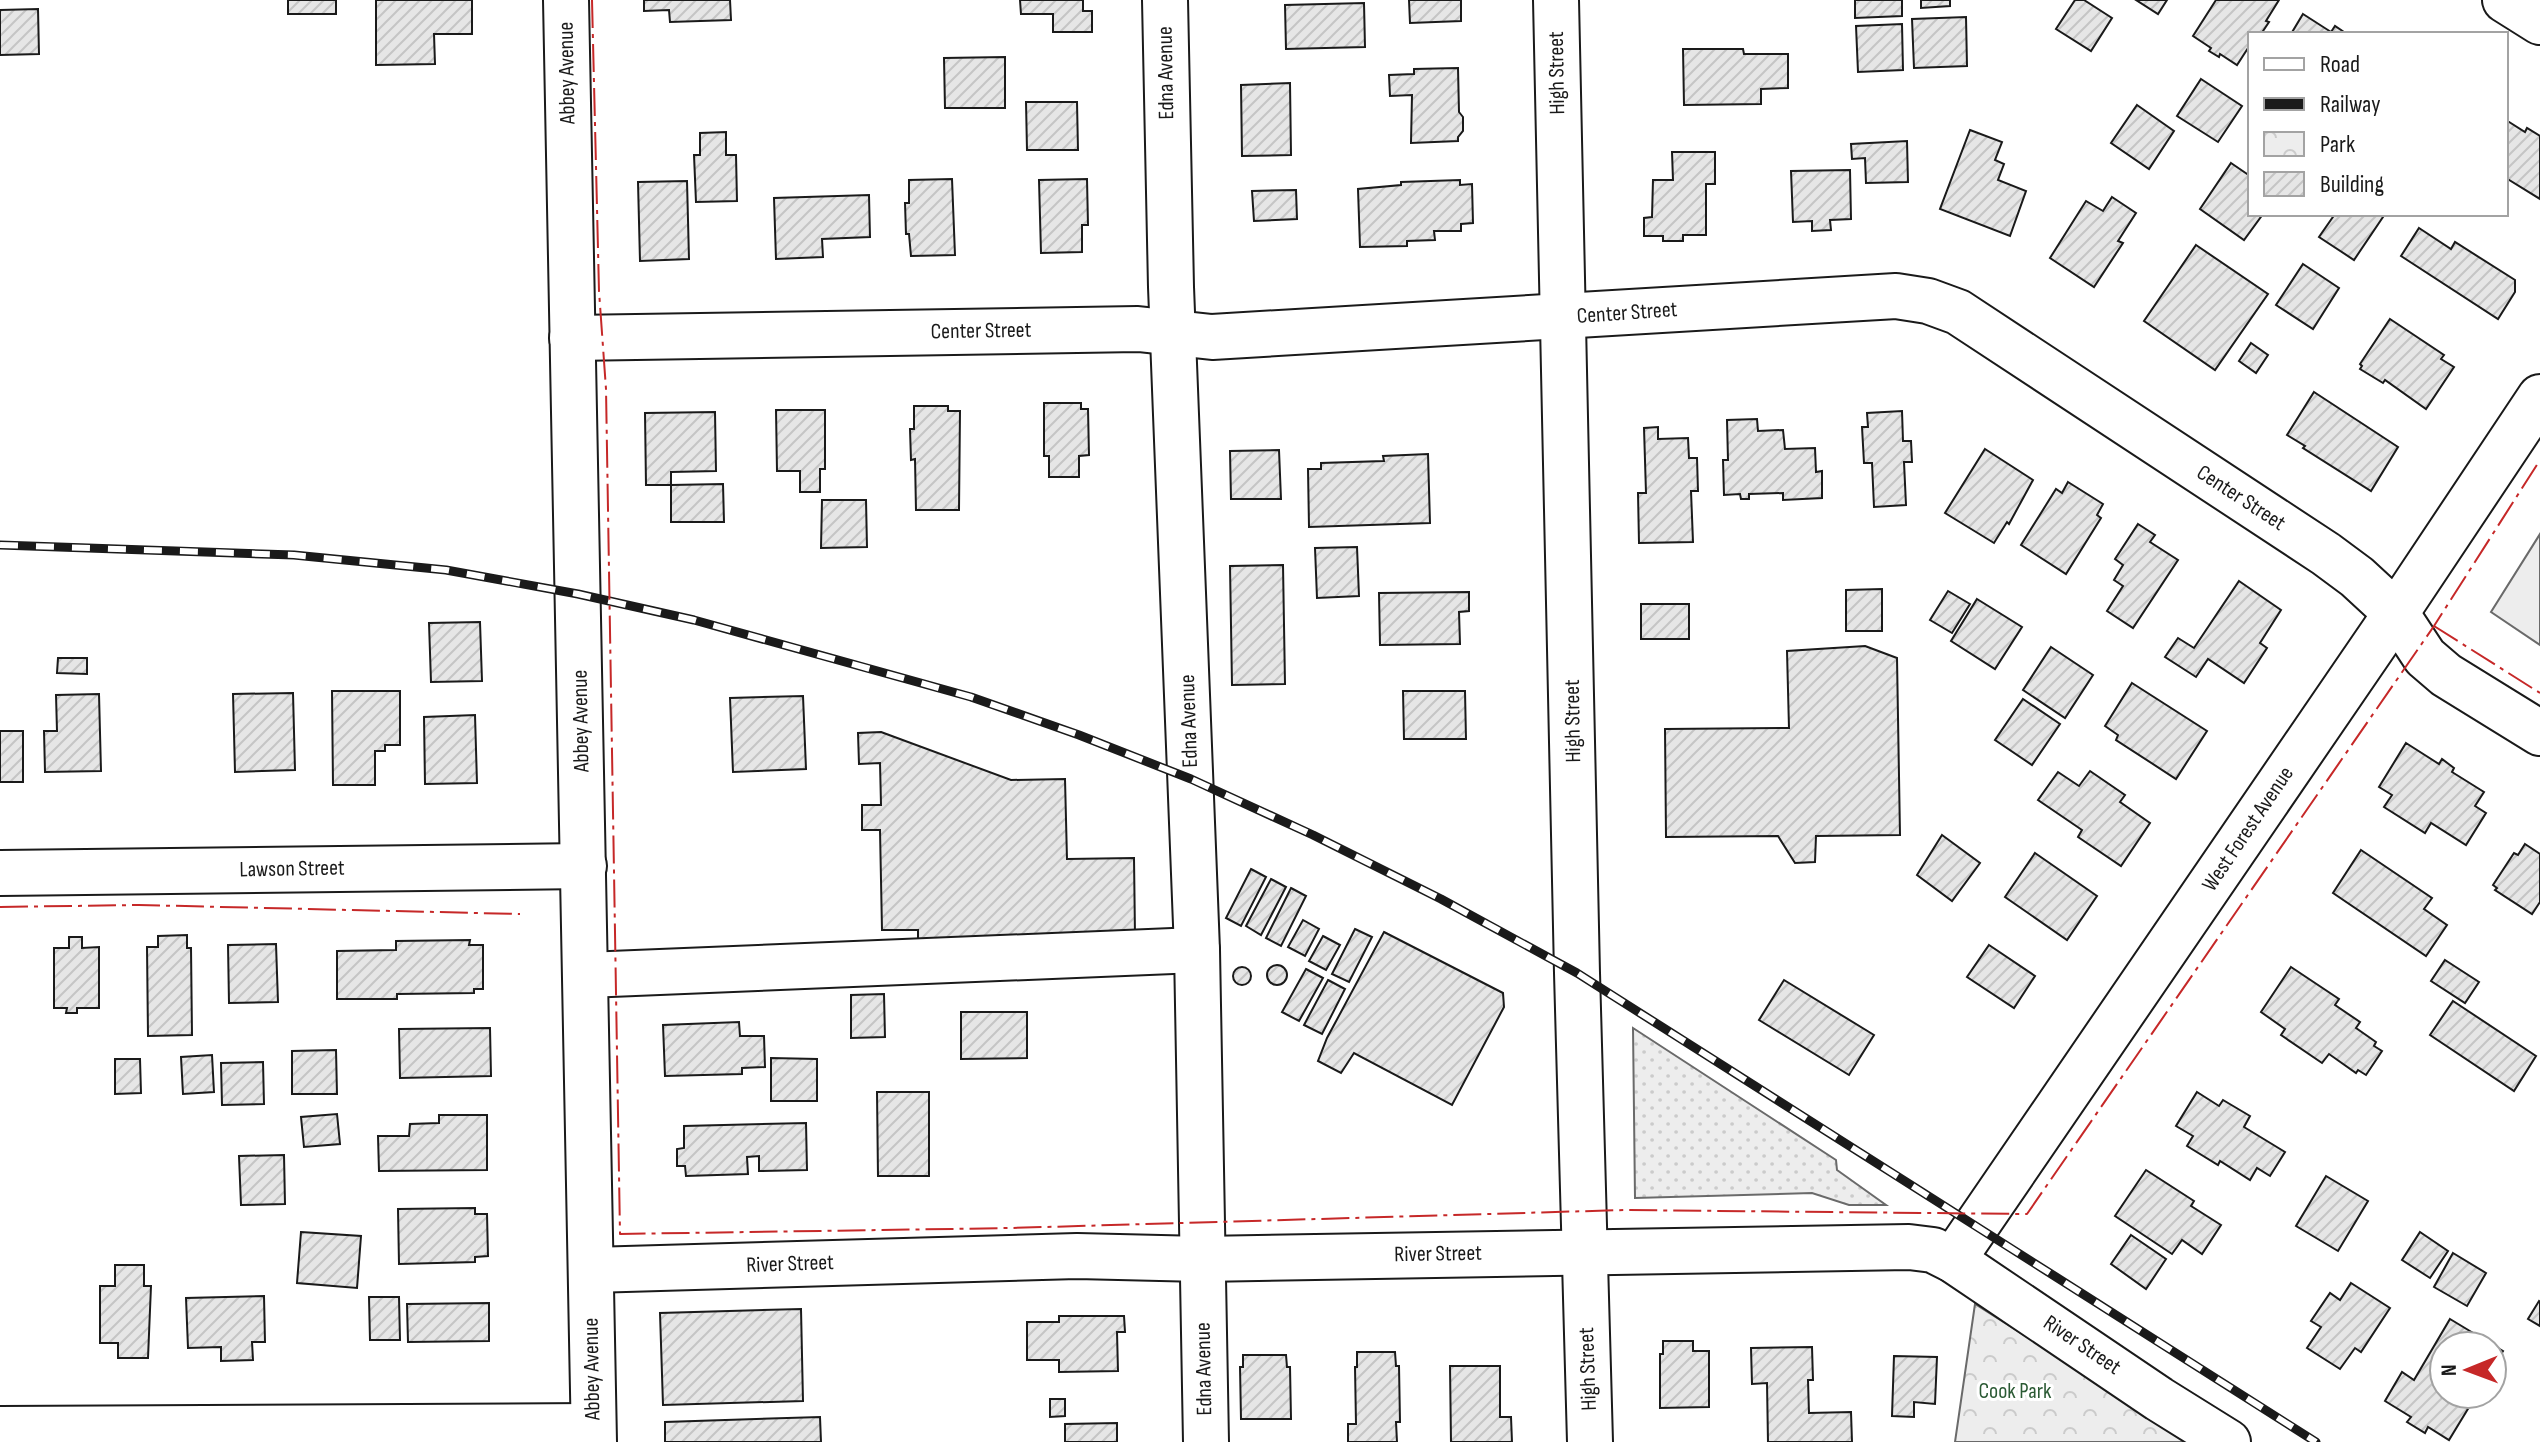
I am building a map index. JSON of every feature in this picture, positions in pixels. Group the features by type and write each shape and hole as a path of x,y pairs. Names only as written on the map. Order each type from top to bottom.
{"street":[{"name":"Abbey Avenue","path":"566,0 594,1434"},
{"name":"Edna Avenue","path":"1165,0 1173,332 1197,950 1206,1442"},
{"name":"High Street","path":"1556,0 1590,1442"},
{"path":"2505,0 2540,22"},
{"name":"Center Street","path":"572,338 1138,329 1212,337 1896,296 1928,301 1958,312 2326,554 2396,613 2425,657 2435,666 2540,733"},
{"name":"West Forest Avenue","path":"1953,1260 2396,613 2540,397"},
{"name":"Lawson Street","path":"0,873 584,866"},
{"path":"586,975 1197,950"},
{"name":"River Street","path":"591,1270 1077,1256 1202,1259 1909,1247 1933,1250 1953,1260 2228,1442"},
{"path":"0,1429 594,1434"}],"green space":[{"path":"1633,1028 1836,1160 1837,1170 1886,1205 1849,1205 1812,1193 1635,1198"},
{"name":"Cook Park","path":"1975,1304 2193,1442 1955,1442"}],"shaded area":[{"path":"2540,534 2540,645 2491,612"}],"building":[{"path":"288,0 336,0 336,14 288,14"},
{"path":"376,0 472,0 472,34 434,34 435,64 376,65"},
{"path":"644,0 730,0 731,20 670,22 669,10 644,11"},
{"path":"1020,0 1083,0 1083,11 1092,11 1092,32 1053,32 1053,14 1021,14"},
{"path":"1409,0 1461,0 1461,21 1410,23"},
{"path":"1855,0 1902,0 1902,16 1855,18"},
{"path":"1921,0 1950,0 1950,6 1921,8"},
{"path":"2075,0 2084,0 2112,18 2091,51 2056,29"},
{"path":"2136,0 2167,0 2158,14"},
{"path":"2216,0 2279,0 2262,32 2248,32 2248,48 2237,65 2209,51 2211,48 2193,36"},
{"path":"1364,3 1365,47 1286,49 1285,5"},
{"path":"38,9 39,54 0,55 0,10"},
{"path":"2303,14 2331,32 2292,32"},
{"path":"1966,17 1967,66 1914,68 1912,19"},
{"path":"1902,24 1903,70 1858,72 1856,26"},
{"path":"1683,49 1743,49 1744,54 1788,54 1788,88 1761,89 1761,104 1684,105"},
{"path":"1005,57 1005,108 945,108 944,58"},
{"path":"1458,68 1459,112 1463,117 1463,131 1458,141 1411,143 1412,95 1390,96 1389,75 1414,74 1414,69"},
{"path":"2201,79 2242,106 2218,142 2177,116"},
{"path":"1290,83 1291,155 1242,156 1241,85"},
{"path":"1026,102 1077,102 1078,150 1027,150"},
{"path":"2137,105 2174,131 2149,169 2111,143"},
{"path":"2508,121 2525,132 2527,128 2540,136 2540,199 2508,179"},
{"path":"1970,130 2002,142 1995,160 2004,164 1998,180 2026,191 2010,236 1940,209"},
{"path":"726,132 726,155 736,155 737,201 696,202 694,155 700,155 700,133"},
{"path":"1907,141 1908,182 1866,183 1865,158 1852,159 1851,144"},
{"path":"1672,152 1715,152 1715,184 1706,184 1706,235 1683,235 1683,241 1663,241 1663,236 1644,236 1644,218 1652,217 1653,180 1673,180"},
{"path":"2231,163 2248,175 2248,216 2262,216 2244,240 2200,209"},
{"path":"1850,170 1851,219 1830,220 1831,230 1812,231 1812,221 1793,222 1791,171"},
{"path":"952,179 955,255 911,256 909,234 906,234 905,203 909,203 909,180"},
{"path":"1087,179 1088,225 1082,225 1082,252 1041,253 1039,180"},
{"path":"1460,180 1460,185 1472,184 1473,223 1461,224 1461,231 1434,231 1435,240 1407,241 1407,246 1360,247 1358,189 1401,185 1401,182"},
{"path":"687,181 689,259 640,261 638,182"},
{"path":"1296,190 1297,219 1254,221 1252,191"},
{"path":"869,195 870,237 822,239 823,257 776,259 774,198"},
{"path":"2112,197 2136,213 2118,241 2123,243 2094,287 2050,258 2086,201 2103,211"},
{"path":"2334,216 2384,216 2354,260 2319,237"},
{"path":"2419,228 2451,249 2455,242 2515,280 2515,292 2498,319 2401,256"},
{"path":"2196,245 2268,294 2215,370 2144,321"},
{"path":"2303,264 2339,288 2313,329 2276,305"},
{"path":"2390,319 2444,355 2441,359 2454,367 2426,409 2385,380 2383,383 2360,369 2360,364"},
{"path":"2251,343 2268,355 2256,373 2239,361"},
{"path":"2314,392 2398,447 2371,491 2287,435"},
{"path":"1044,403 1081,403 1081,409 1088,409 1089,455 1079,456 1079,477 1049,477 1049,456 1044,456"},
{"path":"914,406 948,406 948,411 960,411 959,510 916,510 915,459 911,460 910,429 914,429"},
{"path":"776,410 825,410 825,469 820,469 820,492 800,492 800,471 777,471"},
{"path":"1902,411 1903,441 1911,441 1912,462 1904,462 1906,505 1874,507 1872,463 1864,463 1862,427 1868,427 1867,413"},
{"path":"715,412 716,471 671,472 671,485 646,485 645,413"},
{"path":"1757,419 1758,431 1783,430 1785,449 1815,448 1816,472 1822,471 1822,498 1783,500 1783,493 1749,494 1749,499 1741,499 1740,494 1724,495 1723,460 1728,460 1727,420"},
{"path":"1658,427 1658,439 1688,438 1689,458 1697,458 1698,491 1691,491 1693,542 1639,543 1638,493 1646,493 1644,428"},
{"path":"1985,449 2033,480 2009,524 2007,522 1994,543 1945,513"},
{"path":"1279,450 1281,499 1231,499 1230,451"},
{"path":"1428,454 1430,523 1309,527 1308,469 1321,469 1321,463 1384,461 1383,456"},
{"path":"2068,482 2103,504 2097,515 2101,518 2066,574 2021,545 2056,489 2062,493"},
{"path":"723,484 724,522 671,522 671,485"},
{"path":"822,500 866,500 867,547 821,548"},
{"path":"2138,524 2155,535 2150,542 2178,560 2133,628 2107,611 2123,586 2114,580 2123,565 2115,559"},
{"path":"1357,547 1359,596 1317,598 1315,548"},
{"path":"1283,565 1285,684 1232,685 1230,566"},
{"path":"2239,581 2281,610 2260,643 2267,648 2244,683 2208,659 2196,677 2165,657 2178,638 2194,648"},
{"path":"1882,589 1882,631 1846,631 1846,590"},
{"path":"1948,591 1970,604 1952,633 1930,620"},
{"path":"1469,592 1469,611 1459,612 1460,644 1380,645 1379,593"},
{"path":"1977,599 2022,627 1995,669 1951,641"},
{"path":"1641,604 1689,604 1689,639 1641,639"},
{"path":"480,622 482,681 431,682 429,623"},
{"path":"1865,646 1897,658 1900,835 1816,836 1815,862 1795,863 1778,836 1666,837 1665,729 1789,728 1787,651"},
{"path":"2051,647 2093,675 2065,718 2023,690"},
{"path":"58,658 87,658 87,674 57,673"},
{"path":"2132,683 2207,731 2176,779 2116,740 2118,735 2105,726"},
{"path":"332,691 400,691 400,745 385,745 385,751 375,751 375,785 333,785"},
{"path":"1403,691 1465,691 1466,739 1404,739"},
{"path":"293,693 295,770 235,772 233,694"},
{"path":"99,694 101,771 45,772 44,731 57,731 56,695"},
{"path":"803,696 806,769 733,772 730,698"},
{"path":"2023,699 2060,724 2032,765 1995,740"},
{"path":"475,715 477,783 425,784 424,717"},
{"path":"0,731 23,731 23,782 0,782"},
{"path":"881,732 1011,780 1065,779 1067,859 1134,858 1135,935 973,937 973,944 918,945 918,930 882,930 880,830 862,830 862,805 881,805 880,763 859,764 858,733"},
{"path":"2406,743 2439,764 2442,759 2454,768 2452,772 2484,792 2475,806 2486,813 2466,845 2431,823 2425,833 2384,807 2392,795 2379,787"},
{"path":"2090,771 2125,795 2120,802 2150,823 2121,866 2078,837 2082,830 2038,800 2058,772 2079,786"},
{"path":"1942,835 1980,863 1952,901 1917,875"},
{"path":"2525,844 2540,854 2540,902 2532,914 2495,890 2497,888 2493,885 2514,853 2518,855"},
{"path":"2361,850 2432,898 2424,909 2447,925 2426,956 2333,893"},
{"path":"2035,853 2097,896 2067,940 2005,897"},
{"path":"1251,869 1266,877 1241,926 1226,918"},
{"path":"1271,879 1286,887 1261,935 1246,926"},
{"path":"1291,888 1306,896 1281,946 1266,938"},
{"path":"1303,920 1319,929 1305,956 1288,947"},
{"path":"1355,929 1372,937 1349,982 1332,974"},
{"path":"1384,932 1503,993 1504,1007 1452,1105 1354,1053 1341,1073 1318,1061 1327,1038"},
{"path":"187,935 187,948 191,948 192,1035 148,1036 147,947 158,947 158,936"},
{"path":"1323,936 1340,945 1326,970 1309,961"},
{"path":"69,937 82,937 82,948 99,947 99,1008 77,1008 77,1013 66,1013 67,1008 54,1008 54,948 69,948"},
{"path":"470,940 469,945 483,945 483,989 474,989 474,993 397,994 397,999 337,999 337,951 396,950 396,941"},
{"path":"276,944 278,1002 229,1003 228,945"},
{"path":"1989,945 2035,976 2014,1008 1967,977"},
{"path":"2445,960 2479,982 2465,1003 2431,981"},
{"path":"1273,965 1281,965 1287,975 1281,985 1273,985 1267,979 1267,971"},
{"path":"1238,967 1246,967 1251,976 1249,983 1238,985 1233,980 1233,972"},
{"path":"2291,967 2339,999 2335,1005 2360,1022 2356,1028 2376,1042 2374,1046 2382,1051 2366,1075 2358,1070 2356,1073 2329,1054 2322,1063 2281,1035 2285,1029 2261,1012"},
{"path":"1306,969 1323,978 1299,1021 1282,1012"},
{"path":"1328,980 1345,989 1322,1034 1304,1025"},
{"path":"1784,980 1874,1035 1849,1075 1759,1020"},
{"path":"884,994 885,1037 851,1038 851,995"},
{"path":"2453,1001 2536,1056 2514,1091 2430,1035"},
{"path":"961,1012 1027,1012 1027,1058 961,1059"},
{"path":"739,1022 740,1036 764,1036 765,1067 742,1068 742,1074 665,1076 663,1025"},
{"path":"490,1028 491,1076 400,1078 399,1029"},
{"path":"336,1050 337,1094 292,1094 292,1051"},
{"path":"212,1055 214,1092 183,1094 181,1057"},
{"path":"771,1058 817,1059 817,1101 771,1101"},
{"path":"115,1059 140,1059 141,1093 115,1094"},
{"path":"263,1062 264,1104 222,1105 221,1063"},
{"path":"877,1092 929,1092 929,1176 878,1176"},
{"path":"2197,1092 2219,1106 2223,1100 2250,1116 2244,1127 2285,1152 2270,1176 2257,1168 2250,1180 2220,1161 2218,1165 2187,1146 2193,1136 2176,1126"},
{"path":"337,1114 340,1144 304,1147 301,1117"},
{"path":"439,1115 487,1115 487,1170 379,1171 378,1136 409,1136 410,1124 439,1123"},
{"path":"806,1123 807,1170 759,1171 759,1156 747,1157 748,1174 686,1176 685,1166 677,1166 677,1149 684,1148 684,1126"},
{"path":"284,1155 285,1204 241,1205 239,1156"},
{"path":"2146,1170 2194,1201 2191,1206 2221,1225 2202,1254 2182,1240 2172,1254 2115,1216"},
{"path":"2326,1176 2368,1201 2338,1251 2296,1226"},
{"path":"475,1208 475,1214 487,1214 488,1256 475,1257 475,1262 399,1264 398,1209"},
{"path":"301,1232 361,1236 357,1288 297,1283"},
{"path":"2420,1232 2448,1251 2430,1278 2402,1260"},
{"path":"2131,1235 2166,1259 2146,1289 2111,1264"},
{"path":"2453,1253 2486,1273 2467,1306 2434,1287"},
{"path":"115,1265 144,1265 144,1286 151,1286 148,1358 118,1358 118,1343 100,1343 100,1286 115,1286"},
{"path":"2351,1283 2390,1308 2361,1352 2355,1348 2340,1369 2307,1348 2321,1327 2311,1321 2330,1293 2340,1300"},
{"path":"264,1296 265,1342 252,1342 253,1360 221,1361 221,1347 188,1348 186,1298"},
{"path":"369,1297 399,1297 400,1340 370,1340"},
{"path":"2540,1302 2540,1326 2528,1319"},
{"path":"489,1303 489,1341 408,1342 407,1304"},
{"path":"801,1309 803,1401 663,1405 660,1313"},
{"path":"1059,1316 1124,1316 1125,1332 1117,1332 1118,1371 1059,1372 1059,1360 1027,1360 1027,1322 1059,1322"},
{"path":"2450,1319 2468,1330 2444,1330"},
{"path":"1663,1341 1693,1341 1693,1351 1709,1351 1709,1407 1660,1408 1660,1354 1663,1354"},
{"path":"1812,1347 1813,1380 1808,1380 1809,1413 1851,1412 1852,1442 1768,1442 1767,1383 1752,1384 1751,1348"},
{"path":"1357,1352 1395,1352 1396,1366 1399,1366 1400,1422 1396,1422 1397,1442 1348,1442 1348,1424 1356,1424"},
{"path":"1243,1355 1286,1355 1287,1367 1290,1367 1291,1419 1241,1419 1240,1367 1243,1367"},
{"path":"1894,1356 1937,1357 1935,1404 1914,1402 1914,1417 1892,1416"},
{"path":"2428,1356 2428,1410 2467,1410 2449,1440 2428,1427 2425,1433 2407,1422 2411,1417 2385,1401 2402,1372 2414,1380"},
{"path":"1450,1366 1500,1366 1500,1417 1511,1417 1512,1442 1451,1442"},
{"path":"1050,1399 1065,1399 1065,1416 1050,1417"},
{"path":"820,1417 821,1442 665,1442 665,1422"},
{"path":"1117,1423 1117,1442 1065,1442 1065,1424"}],"railway":[{"path":"0,545 294,555 446,570 578,594 694,620 971,697 1079,735 1191,779 1313,835 1441,899 1577,973 2316,1442"}],"power":[{"path":"592,0 599,291 606,389 620,1234 1011,1228 1624,1210 2027,1214 2434,626 2540,460"},
{"path":"2434,626 2540,693"},
{"path":"0,907 139,905 520,914"}]}
